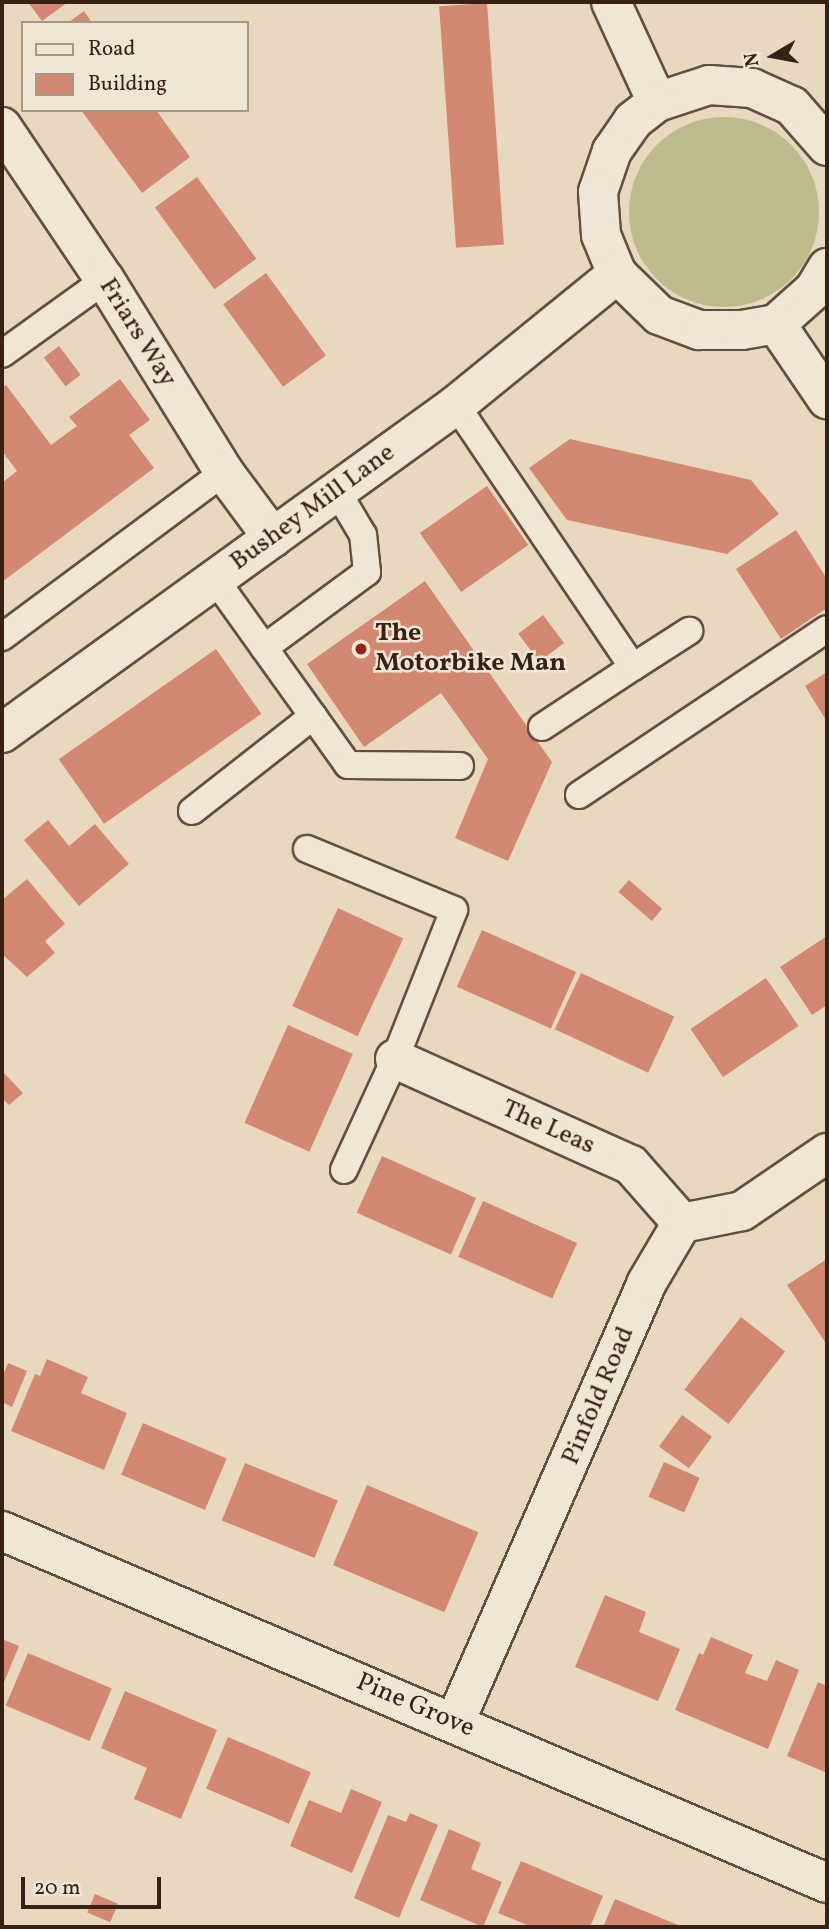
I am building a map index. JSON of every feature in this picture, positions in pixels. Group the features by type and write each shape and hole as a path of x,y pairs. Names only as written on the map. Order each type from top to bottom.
{"street":[{"path":"611,2 657,102"},
{"path":"827,146 792,106 752,88 709,85 657,102 633,121 612,151 598,192 601,235 617,274 659,315 699,330 742,330 776,324 814,289 827,268"},
{"name":"Friars Way","path":"2,127 105,280 224,472 273,538"},
{"name":"Bushey Mill Lane","path":"2,733 456,405 617,274"},
{"path":"776,324 827,399"},
{"name":"The Leas","path":"396,1059 631,1165 682,1223"},
{"path":"682,1223 742,1211 827,1153"},
{"name":"Pinfold Road","path":"455,1722 646,1284 682,1223"},
{"name":"Pine Grove","path":"2,1531 827,1883"}],"lane":[{"path":"2,354 105,280"},
{"path":"456,405 633,667"},
{"path":"2,637 224,472"},
{"path":"264,648 367,572 363,535 337,491"},
{"path":"215,579 348,765 460,766"},
{"path":"579,795 827,629"},
{"path":"542,727 690,631"},
{"path":"192,811 313,716"},
{"path":"307,849 453,911 396,1059 344,1170"}],"shaded area":[{"path":"724,117 760,124 791,145 812,176 819,212 812,248 791,279 760,300 724,307 688,300 657,279 636,248 629,212 636,176 657,145 688,124"}],"building":[{"path":"28,2 68,2 42,21"},
{"path":"487,3 504,244 456,248 439,6"},
{"path":"84,11 91,21 71,21"},
{"path":"82,112 157,112 190,157 142,193"},
{"path":"197,177 256,259 214,289 155,208"},
{"path":"266,273 326,356 283,387 223,304"},
{"path":"59,346 81,375 65,386 44,357"},
{"path":"120,379 150,420 129,435 154,468 2,582 2,483 17,471 2,451 2,388 6,385 51,445 77,426 69,417"},
{"path":"570,439 751,480 779,514 727,554 567,520 529,468"},
{"path":"487,486 528,545 461,592 420,533"},
{"path":"796,530 827,579 827,608 781,639 736,569"},
{"path":"425,581 552,762 508,861 455,838 488,759 441,693 364,747 307,664"},
{"path":"543,615 564,643 539,662 518,634"},
{"path":"216,649 261,714 104,824 59,759"},
{"path":"827,672 827,722 805,686"},
{"path":"48,820 69,846 95,824 129,864 79,906 24,840"},
{"path":"27,879 65,924 45,941 55,953 27,977 2,954 2,900"},
{"path":"629,880 662,909 652,921 619,892"},
{"path":"338,908 403,938 358,1036 292,1006"},
{"path":"482,930 576,972 551,1029 457,987"},
{"path":"827,936 827,1005 812,1015 780,967"},
{"path":"581,973 674,1017 648,1073 555,1029"},
{"path":"766,978 798,1026 723,1077 691,1029"},
{"path":"288,1025 353,1054 309,1152 244,1123"},
{"path":"2,1071 23,1093 9,1105 2,1098"},
{"path":"382,1156 476,1198 451,1255 357,1213"},
{"path":"483,1201 577,1243 552,1299 458,1257"},
{"path":"827,1259 827,1345 787,1285"},
{"path":"741,1317 785,1351 728,1424 684,1389"},
{"path":"47,1359 88,1377 81,1393 127,1413 104,1470 11,1431 35,1374 40,1376"},
{"path":"8,1363 27,1371 12,1407 2,1402 2,1378"},
{"path":"682,1415 712,1437 689,1468 659,1447"},
{"path":"143,1423 227,1459 205,1510 121,1475"},
{"path":"664,1462 700,1478 684,1513 649,1497"},
{"path":"245,1463 338,1500 314,1558 222,1520"},
{"path":"367,1485 478,1532 444,1612 333,1565"},
{"path":"605,1595 646,1612 639,1632 680,1649 658,1701 575,1667"},
{"path":"711,1637 753,1655 745,1673 767,1681 776,1660 799,1670 768,1749 675,1710 699,1653 703,1655"},
{"path":"2,1639 19,1646 2,1687"},
{"path":"28,1653 112,1689 89,1741 6,1705"},
{"path":"818,1682 827,1686 827,1773 787,1756"},
{"path":"125,1691 217,1730 181,1819 134,1799 147,1768 101,1748"},
{"path":"228,1737 311,1772 289,1824 206,1789"},
{"path":"351,1789 382,1802 352,1873 290,1846 309,1800 341,1813"},
{"path":"410,1813 438,1825 399,1918 354,1898 388,1815 406,1822"},
{"path":"449,1829 481,1843 471,1869 502,1882 483,1927 420,1900"},
{"path":"521,1861 603,1896 590,1927 532,1927 498,1913"},
{"path":"95,1894 118,1904 110,1922 87,1912"},
{"path":"615,1899 661,1918 683,1927 603,1927"}],"place":[{"name":"The Motorbike Man","path":"361,649"}]}
